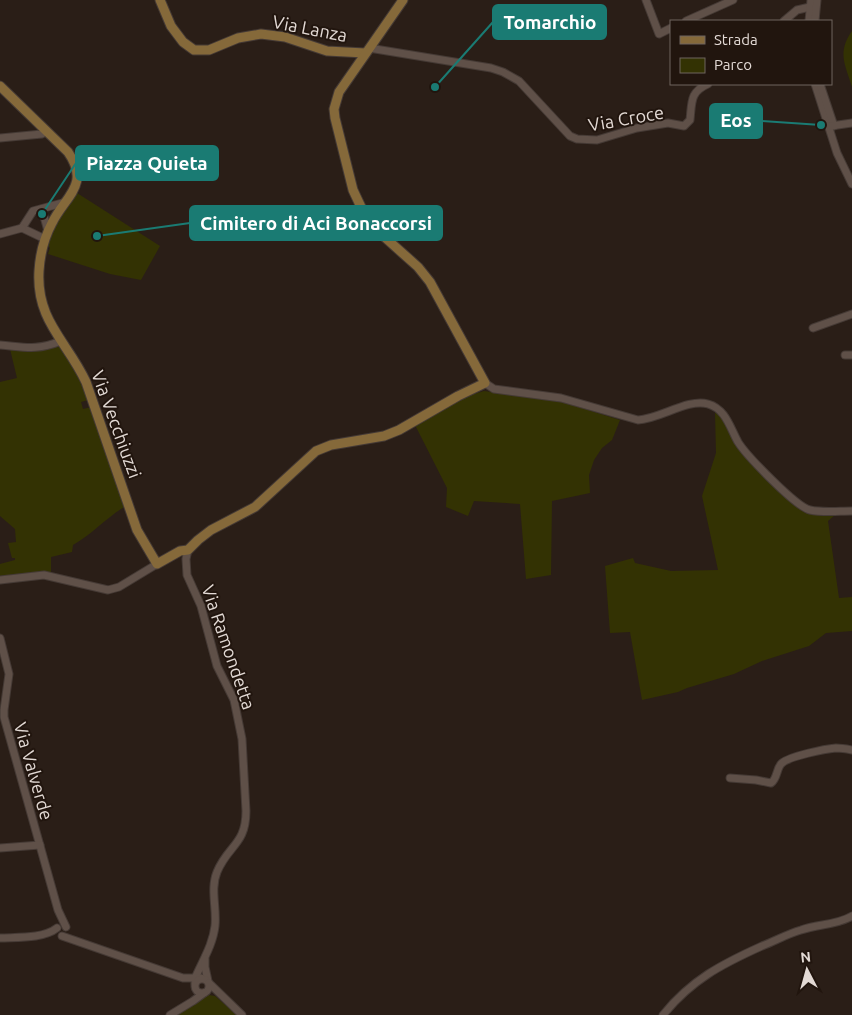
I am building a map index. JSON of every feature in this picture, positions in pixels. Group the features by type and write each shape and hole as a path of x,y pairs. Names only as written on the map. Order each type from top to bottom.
{"main road":[{"name":"Via Lanza","path":"160,0 171,26 183,42 194,50 209,50 238,38 261,34 285,37 327,51 367,51"},
{"path":"157,564 180,551 188,550 211,530 255,507 316,451 332,445 374,438 399,430 458,396 485,383 430,282 418,267 380,232 361,208 353,190 335,118 334,108 339,92 403,0"},
{"path":"0,86 68,152 77,169 77,180 67,202 53,221 46,235"},
{"name":"Via Vecchiuzzi","path":"46,235 39,268 40,292 47,319 79,367 86,382 137,530 157,564"}],"street":[{"path":"646,0 660,34 670,29"},
{"path":"688,20 733,0"},
{"path":"815,20 818,0"},
{"path":"785,20 810,3"},
{"path":"809,20 810,3"},
{"name":"Via Croce","path":"367,51 498,70 519,81 573,138 586,141 612,136 637,128 668,123 684,126 690,120 692,100 695,92 698,88 706,85"},
{"path":"815,85 831,126"},
{"path":"820,85 837,153 852,184"},
{"path":"831,126 852,123"},
{"path":"0,138 42,134 47,131"},
{"path":"22,228 33,211 67,202"},
{"path":"0,234 22,228 46,235 42,208"},
{"path":"813,328 852,314"},
{"path":"0,345 27,348 46,347 61,341"},
{"path":"485,383 494,389 561,398 638,420 648,419 690,405 708,404 717,408 725,416 744,450 795,502 810,510 852,511"},
{"name":"Via Ramondetta","path":"188,550 186,559 187,575 201,606 217,666 234,700 242,739 246,811 246,822 241,838 222,862 216,876 214,933 205,954 200,983"},
{"path":"0,580 44,575 108,590 119,587 157,564"},
{"name":"Via Valverde","path":"0,638 9,674 4,717 58,910"},
{"path":"730,778 771,783 774,781 782,763 786,760 834,748 852,750"},
{"path":"0,848 40,846"},
{"path":"58,910 56,933 200,983 209,988 205,993 170,1015"},
{"path":"58,910 67,928 73,935 87,944"},
{"path":"663,1015 705,975 726,962 796,931 816,925 843,921 852,916"},
{"path":"0,938 50,933 62,925 67,928"},
{"path":"34,935 62,936 67,933 67,928"},
{"path":"183,1007 192,997 200,983 205,967 205,954"},
{"path":"200,983 200,993 216,994 223,998"},
{"path":"200,983 223,998 242,1015"}],"green space":[{"path":"852,31 852,87 845,65 844,52 847,38"},
{"path":"77,193 160,246 141,280 110,274 48,254 50,248 47,243 56,223"},
{"path":"60,346 78,374 88,400 81,402 83,409 91,407 124,507 73,545 72,552 51,557 51,573 36,572 0,576 0,564 15,560 15,558 12,558 8,543 16,542 15,529 0,516 0,382 17,378 10,349 48,349"},
{"path":"484,391 559,401 620,420 612,440 602,448 594,460 589,475 590,493 552,501 551,575 526,579 520,504 474,501 468,516 446,507 447,488 415,425 464,397"},
{"path":"715,412 724,421 737,448 792,504 806,513 835,515 828,521 839,598 852,597 852,631 826,633 809,646 762,661 734,674 678,692 642,700 630,632 610,633 605,566 633,558 635,563 671,571 718,570 702,496 716,453"},
{"path":"215,996 237,1015 174,1015 203,997"}],"place":[{"name":"Tomarchio","path":"435,87"},
{"name":"Eos","path":"821,125"},
{"name":"Piazza Quieta","path":"42,214"},
{"name":"Cimitero di Aci Bonaccorsi","path":"97,236"}]}
